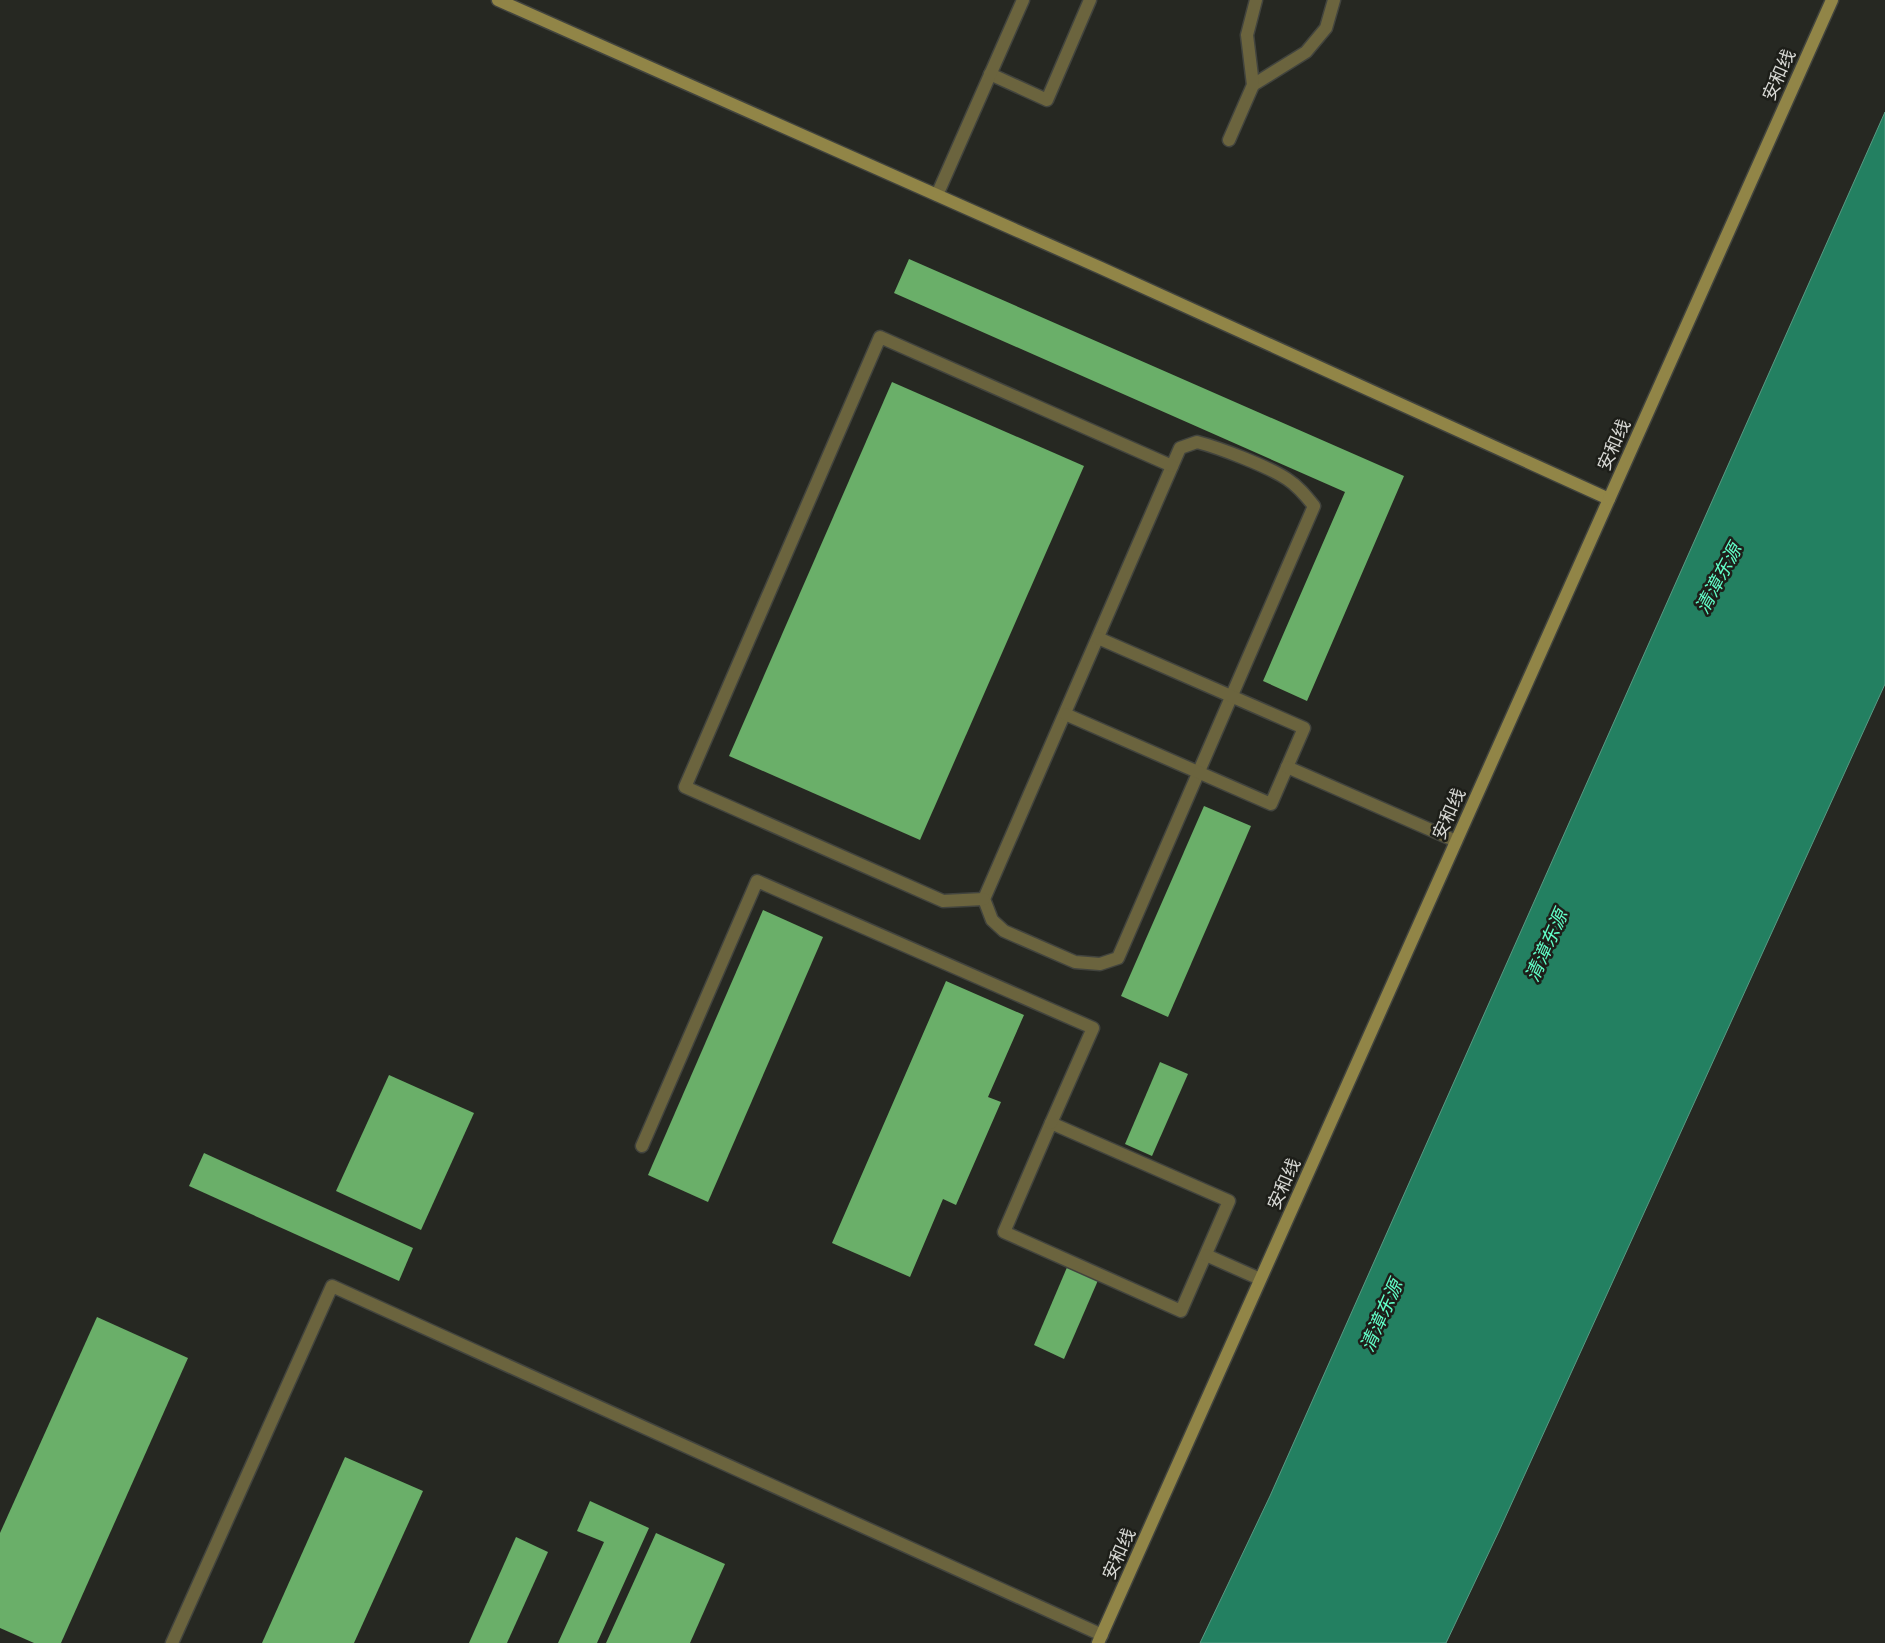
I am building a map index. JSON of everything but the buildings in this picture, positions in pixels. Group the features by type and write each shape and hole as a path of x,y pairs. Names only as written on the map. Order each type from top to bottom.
{"main road":[{"path":"498,0 937,195 1609,499"},
{"name":"安和线","path":"1100,1639 1832,0"}],"lane":[{"path":"937,195 1022,0"},
{"path":"990,74 1047,100 1090,0"},
{"path":"1229,140 1253,85 1247,35 1256,0"},
{"path":"1253,85 1306,52 1326,28 1334,0"},
{"path":"984,899 943,900 685,787 880,338 1172,466"},
{"path":"1197,442 1214,446 1286,478 1305,494 1314,506 1118,958 1100,964 1075,962 1004,931 992,920 984,899 1098,638 1180,448 1197,442"},
{"path":"1065,714 1271,804 1304,728 1098,638"},
{"path":"1287,767 1456,842"},
{"path":"642,1146 757,881 1092,1028 1051,1123 1004,1232 1182,1311 1229,1201 1051,1123"},
{"path":"1206,1255 1260,1279"},
{"path":"172,1643 332,1286 1100,1639"}],"water":[{"name":"清漳东源","path":"1885,112 1885,684 1499,1531 1446,1643 1200,1643 1270,1496"}]}
